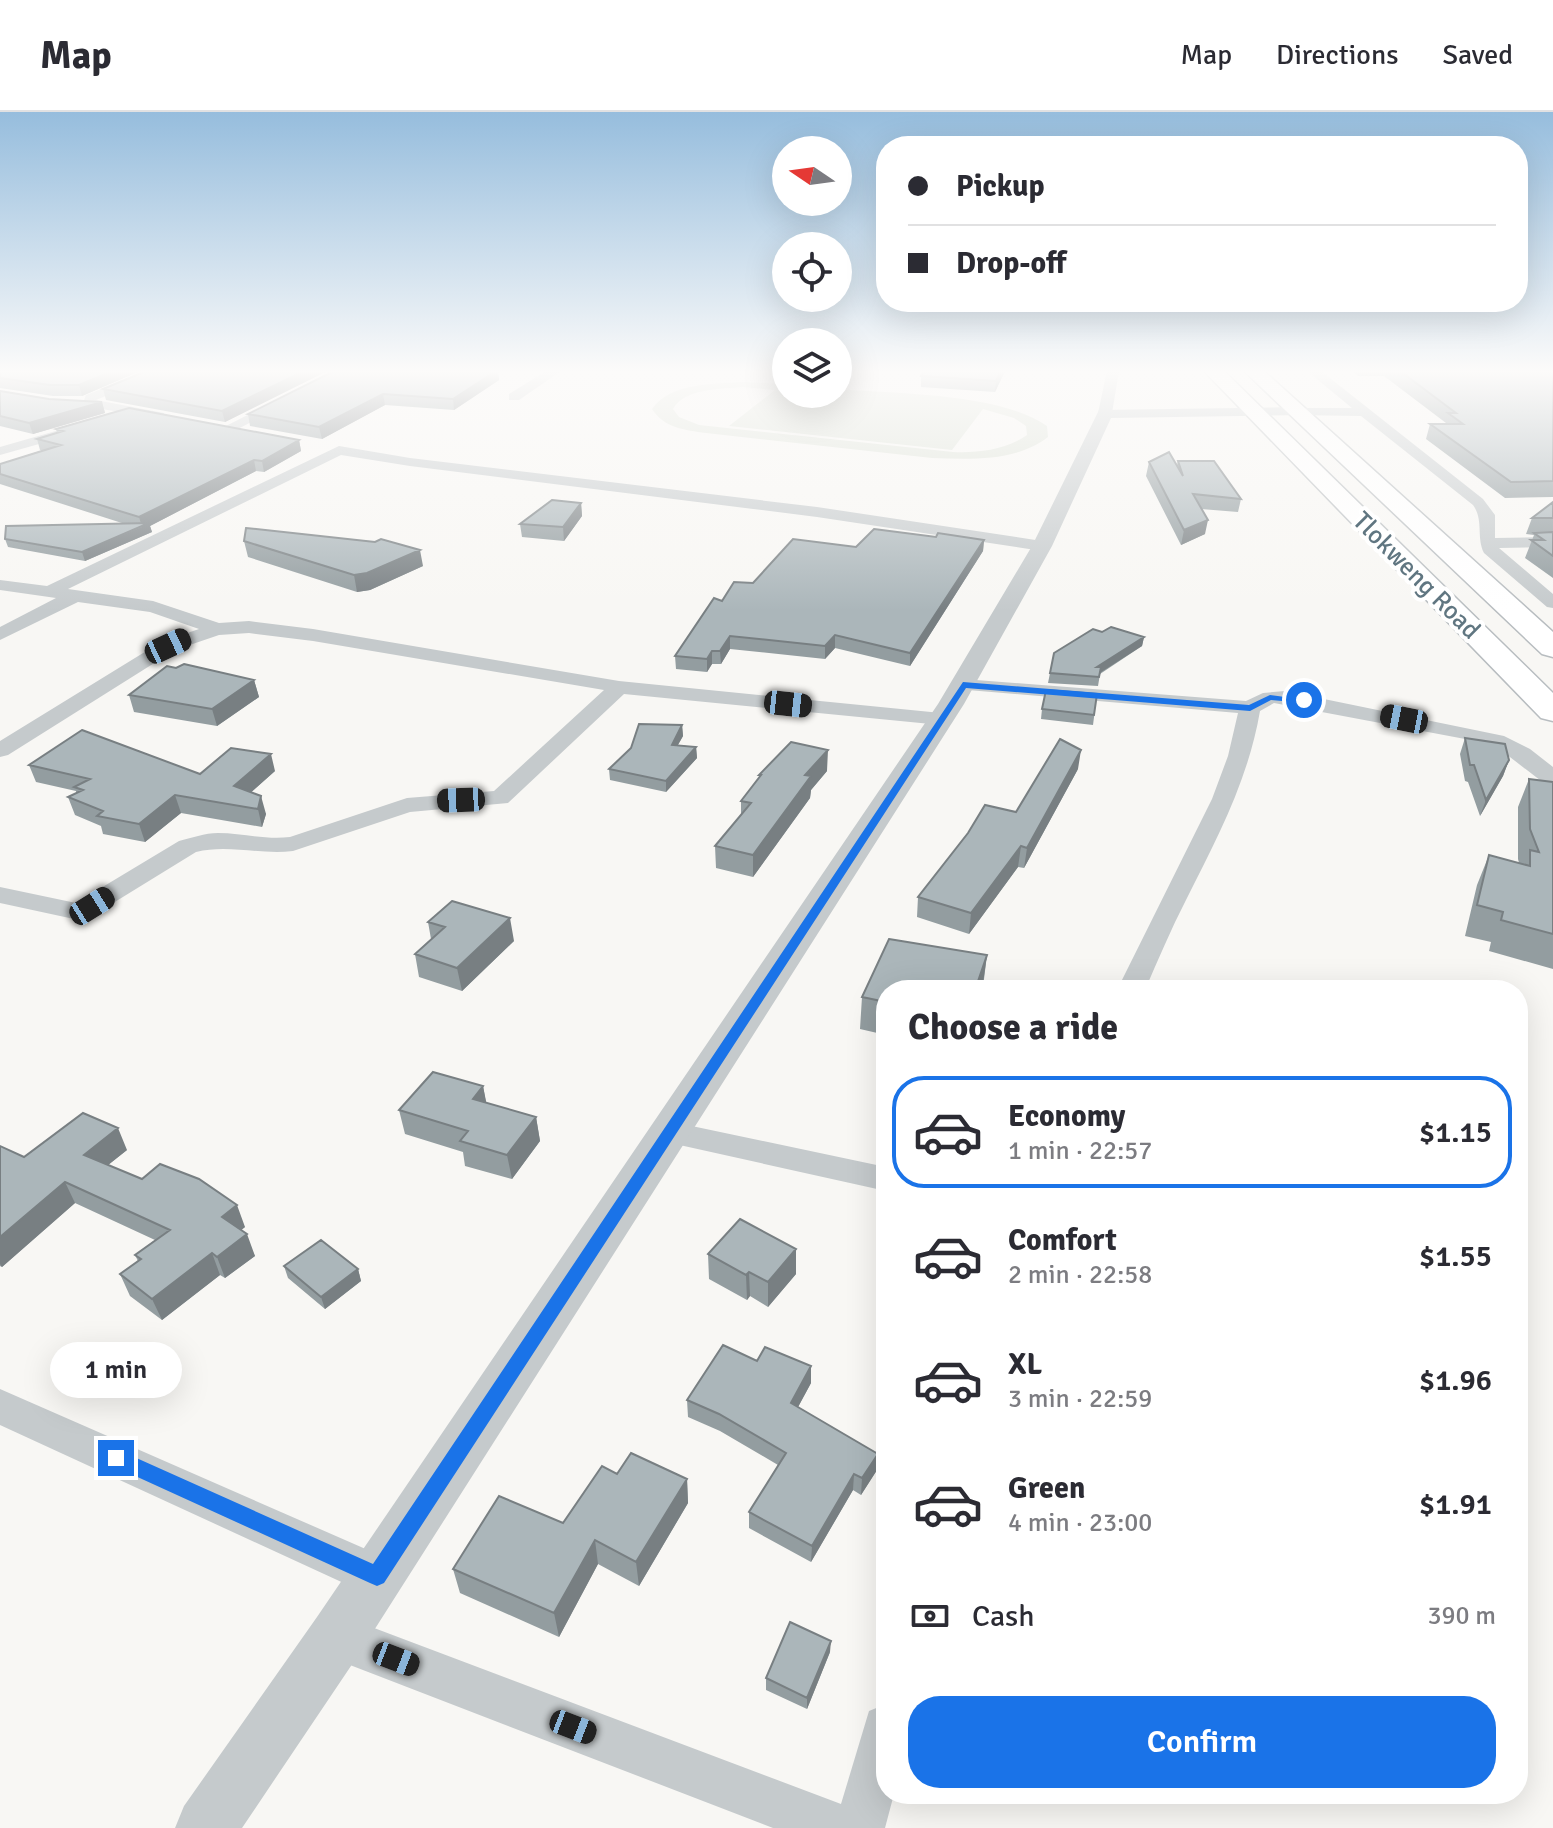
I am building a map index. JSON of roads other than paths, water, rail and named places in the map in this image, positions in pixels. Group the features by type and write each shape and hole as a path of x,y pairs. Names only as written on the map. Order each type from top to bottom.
{"main road":[{"name":"Tlokweng Road","path":"1291,451 1553,711"},
{"name":"Tlokweng Road","path":"1340,451 1553,648"}],"street":[{"path":"49,592 337,451"},
{"path":"345,451 410,462 803,510 1042,546"},
{"path":"206,1828 337,1637 963,685 1042,546 1087,451"},
{"path":"1413,451 1487,510 1487,543 1498,557 1553,603"},
{"path":"1487,543 1553,542"},
{"path":"0,585 153,607 217,629"},
{"path":"0,634 75,596"},
{"path":"0,750 168,646 217,629 249,627 619,687 941,719"},
{"path":"963,685 1250,708"},
{"path":"0,895 74,911 83,910 188,846 203,841 293,844 407,805 500,798 619,687"},
{"path":"1136,980 1226,799 1239,763 1250,708 1260,700 1285,697 1457,729 1509,745 1528,756 1553,779"},
{"path":"668,1132 876,1177"},
{"path":"0,1406 377,1576"},
{"path":"337,1637 839,1828"},
{"path":"860,1828 876,1766"}]}
